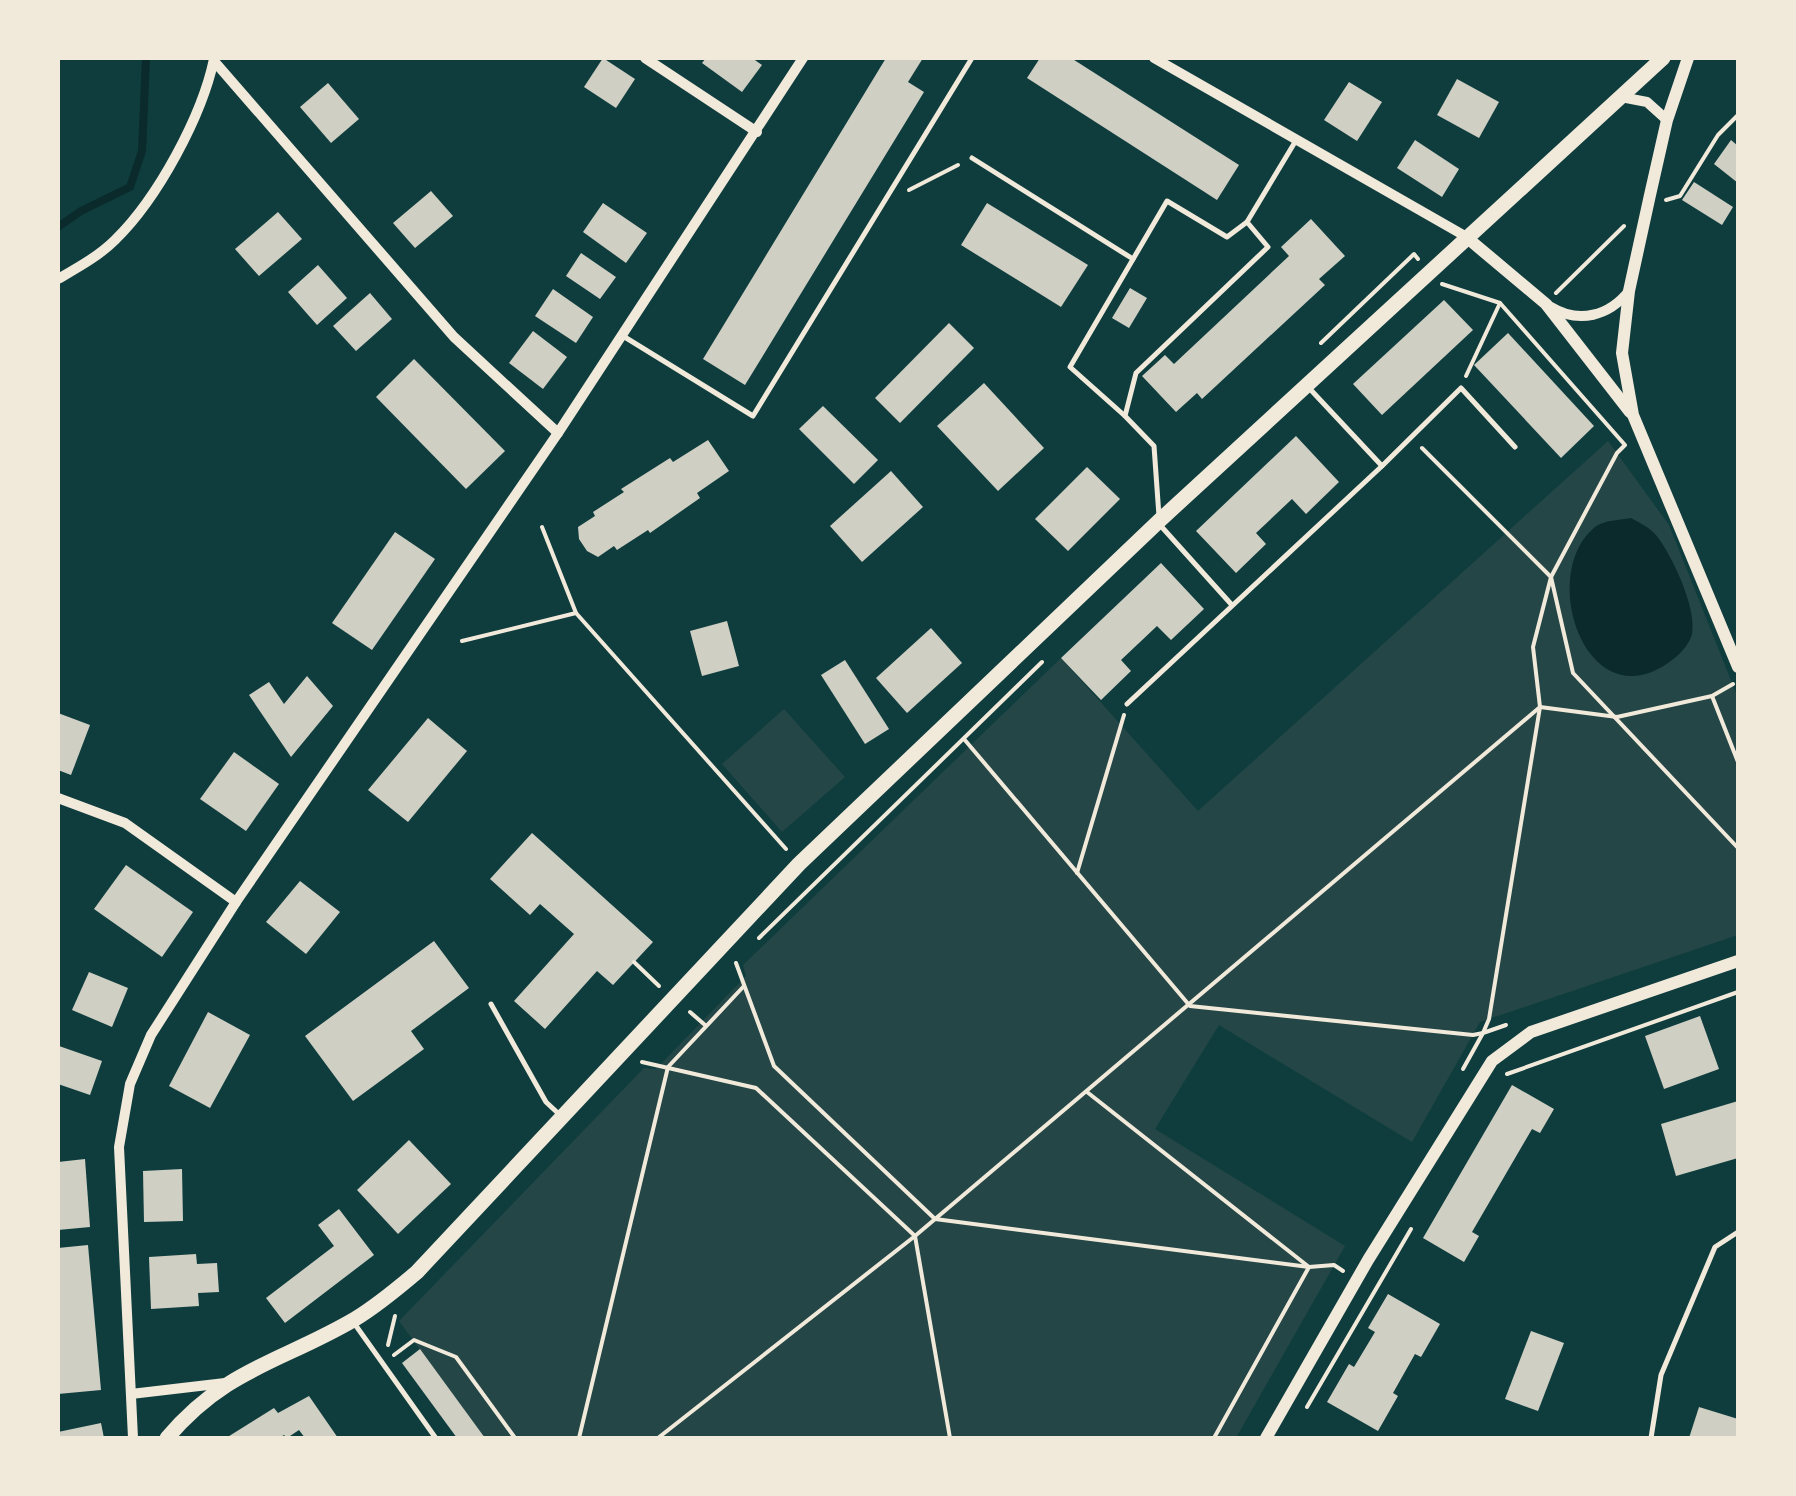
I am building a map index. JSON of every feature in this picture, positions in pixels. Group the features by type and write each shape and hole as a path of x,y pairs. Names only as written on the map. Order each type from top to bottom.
{"main road":[{"path":"167,1438 226,1383 353,1320 417,1272 799,864 1428,270 1663,58"}],"street":[{"path":"646,58 758,132"},
{"path":"133,1438 119,1147 130,1084 151,1034 236,902 623,336 803,58"},
{"path":"1154,58 1465,236 1558,311 1584,317 1610,309 1629,290"},
{"path":"1688,58 1668,120 1629,290 1622,353 1633,415 1738,667"},
{"path":"58,279 116,240 135,216 168,168 202,104 214,59"},
{"path":"214,59 454,336 558,433"},
{"path":"1620,96 1647,102 1668,120"},
{"path":"1546,304 1633,415"},
{"path":"58,798 125,823 236,902"},
{"path":"1266,1438 1368,1260 1492,1061 1531,1032 1738,961"},
{"path":"131,1394 226,1383"}],"lane":[{"path":"623,336 754,416 972,58"},
{"path":"1232,604 1158,522 1154,446 1070,367 1168,201 1227,237 1248,222 1296,139"},
{"path":"972,158 1133,259"},
{"path":"1125,416 1136,372 1268,247 1248,222"},
{"path":"1306,384 1382,466"},
{"path":"1127,704 1461,388 1515,447"},
{"path":"492,1004 546,1102 563,1118"},
{"path":"1651,1438 1661,1376 1716,1248 1738,1232"},
{"path":"353,1320 435,1437 432,1438"}],"path":[{"path":"884,201 972,158"},
{"path":"964,738 1190,1006 1483,1033 1489,1019 1540,707 1532,648 1551,577 1625,444 1500,304 1444,286 1414,254"},
{"path":"1461,388 1500,304"},
{"path":"1412,438 1551,577 1573,672 1738,848"},
{"path":"542,527 576,613 789,853"},
{"path":"462,641 576,613"},
{"path":"750,948 1047,658"},
{"path":"658,1438 915,1236 1540,707 1617,717 1712,696 1733,684"},
{"path":"1712,696 1738,762"},
{"path":"1077,873 1127,704"},
{"path":"735,962 774,1066 935,1218 1309,1267 1334,1265 1343,1271"},
{"path":"579,1438 668,1067 744,986"},
{"path":"1500,1076 1738,992"},
{"path":"668,1067 756,1088 915,1236 950,1438"},
{"path":"1086,1092 1309,1267"},
{"path":"1299,1421 1420,1214"},
{"path":"1214,1438 1309,1267"},
{"path":"383,1363 414,1340 456,1357 515,1438"}],"shaded area":[{"path":"1608,441 1669,525 1738,698 1738,935 1480,1022 1412,1142 1219,1025 1155,1129 1345,1246 1236,1438 485,1438 399,1321 644,1068 656,1069 746,976 743,965 1061,658 1198,811"},
{"path":"1631,518 1654,532 1669,555 1682,582 1693,623 1691,638 1679,654 1639,675 1614,672 1594,657 1579,634 1571,606 1570,576 1578,549 1595,527"},
{"path":"784,709 845,777 782,832 722,764"}],"building":[{"path":"603,58 635,79 616,108 584,87"},
{"path":"706,58 752,58 762,65 742,92 702,63"},
{"path":"886,58 923,58 908,82 924,92 745,385 703,359"},
{"path":"1040,58 1071,58 1239,165 1217,200 1027,78"},
{"path":"1457,79 1499,102 1479,138 1437,115"},
{"path":"1349,82 1382,102 1357,141 1324,120"},
{"path":"328,83 359,119 331,143 300,107"},
{"path":"1415,140 1459,169 1442,197 1397,168"},
{"path":"1731,140 1738,146 1738,183 1714,164"},
{"path":"1694,182 1733,207 1722,225 1682,200"},
{"path":"431,191 453,216 415,248 393,223"},
{"path":"603,203 647,233 626,263 583,232"},
{"path":"987,203 1088,265 1061,307 961,245"},
{"path":"278,212 302,239 259,276 235,249"},
{"path":"1311,219 1345,256 1319,279 1325,285 1202,399 1197,393 1176,412 1142,376 1165,355 1174,364 1289,256 1281,247"},
{"path":"581,253 616,277 600,299 566,276"},
{"path":"318,265 347,298 317,325 288,292"},
{"path":"1130,288 1147,298 1129,328 1112,318"},
{"path":"553,289 593,317 576,343 535,316"},
{"path":"370,293 392,319 356,351 333,326"},
{"path":"1444,300 1473,330 1382,415 1353,384"},
{"path":"949,323 974,348 900,423 875,398"},
{"path":"533,331 567,357 543,389 509,363"},
{"path":"1508,333 1594,426 1561,458 1474,365"},
{"path":"414,359 505,451 466,489 376,397"},
{"path":"984,383 1044,448 998,491 937,426"},
{"path":"823,406 878,460 854,484 799,429"},
{"path":"1296,436 1339,482 1306,514 1292,499 1256,533 1266,544 1236,573 1196,531"},
{"path":"708,440 729,471 697,493 700,498 650,533 648,530 617,550 614,546 598,557 587,551 579,539 578,527 595,516 593,512 670,458 673,462"},
{"path":"1087,467 1120,499 1068,551 1035,519"},
{"path":"891,471 923,507 862,562 830,526"},
{"path":"395,532 435,559 372,650 332,623"},
{"path":"1161,563 1204,609 1171,640 1157,626 1121,660 1131,671 1101,700 1061,658"},
{"path":"727,621 739,666 702,676 690,631"},
{"path":"931,628 962,663 907,713 876,678"},
{"path":"845,660 889,729 865,744 821,675"},
{"path":"307,676 333,706 291,757 249,695 269,682 284,704"},
{"path":"58,713 90,725 71,775 58,770"},
{"path":"428,718 467,751 408,822 368,790"},
{"path":"234,752 279,784 246,831 200,799"},
{"path":"532,833 653,942 613,985 597,971 545,1029 514,1001 574,934 540,904 530,915 490,879"},
{"path":"126,865 193,912 162,957 94,909"},
{"path":"300,881 340,912 306,954 266,922"},
{"path":"434,941 469,988 411,1031 424,1049 353,1101 305,1036"},
{"path":"89,972 128,988 112,1027 72,1010"},
{"path":"208,1012 250,1035 210,1108 169,1086"},
{"path":"1700,1016 1719,1069 1664,1089 1645,1036"},
{"path":"59,1046 102,1061 90,1095 58,1084"},
{"path":"1512,1085 1554,1109 1540,1133 1532,1129 1472,1232 1479,1236 1464,1262 1423,1238"},
{"path":"1738,1101 1738,1158 1676,1176 1661,1124"},
{"path":"409,1140 451,1184 398,1234 357,1190"},
{"path":"85,1159 90,1227 58,1230 58,1162"},
{"path":"182,1169 183,1221 144,1222 143,1171"},
{"path":"339,1209 374,1255 285,1323 266,1298 334,1246 318,1225"},
{"path":"88,1245 101,1390 58,1394 58,1248"},
{"path":"196,1254 197,1264 217,1263 219,1292 198,1293 199,1306 151,1309 149,1257"},
{"path":"1388,1294 1440,1324 1421,1357 1415,1354 1378,1431 1327,1402 1349,1364 1354,1367 1375,1332 1368,1328"},
{"path":"1531,1331 1564,1343 1538,1411 1505,1399"},
{"path":"420,1349 485,1438 457,1438 402,1363"},
{"path":"309,1396 338,1438 305,1438 299,1430 287,1438 226,1438 274,1408 278,1413"},
{"path":"1699,1407 1738,1419 1738,1438 1689,1438"},
{"path":"101,1423 104,1438 58,1438 58,1432"}],"waterway":[{"path":"58,227 130,187 142,151 146,58"}]}
